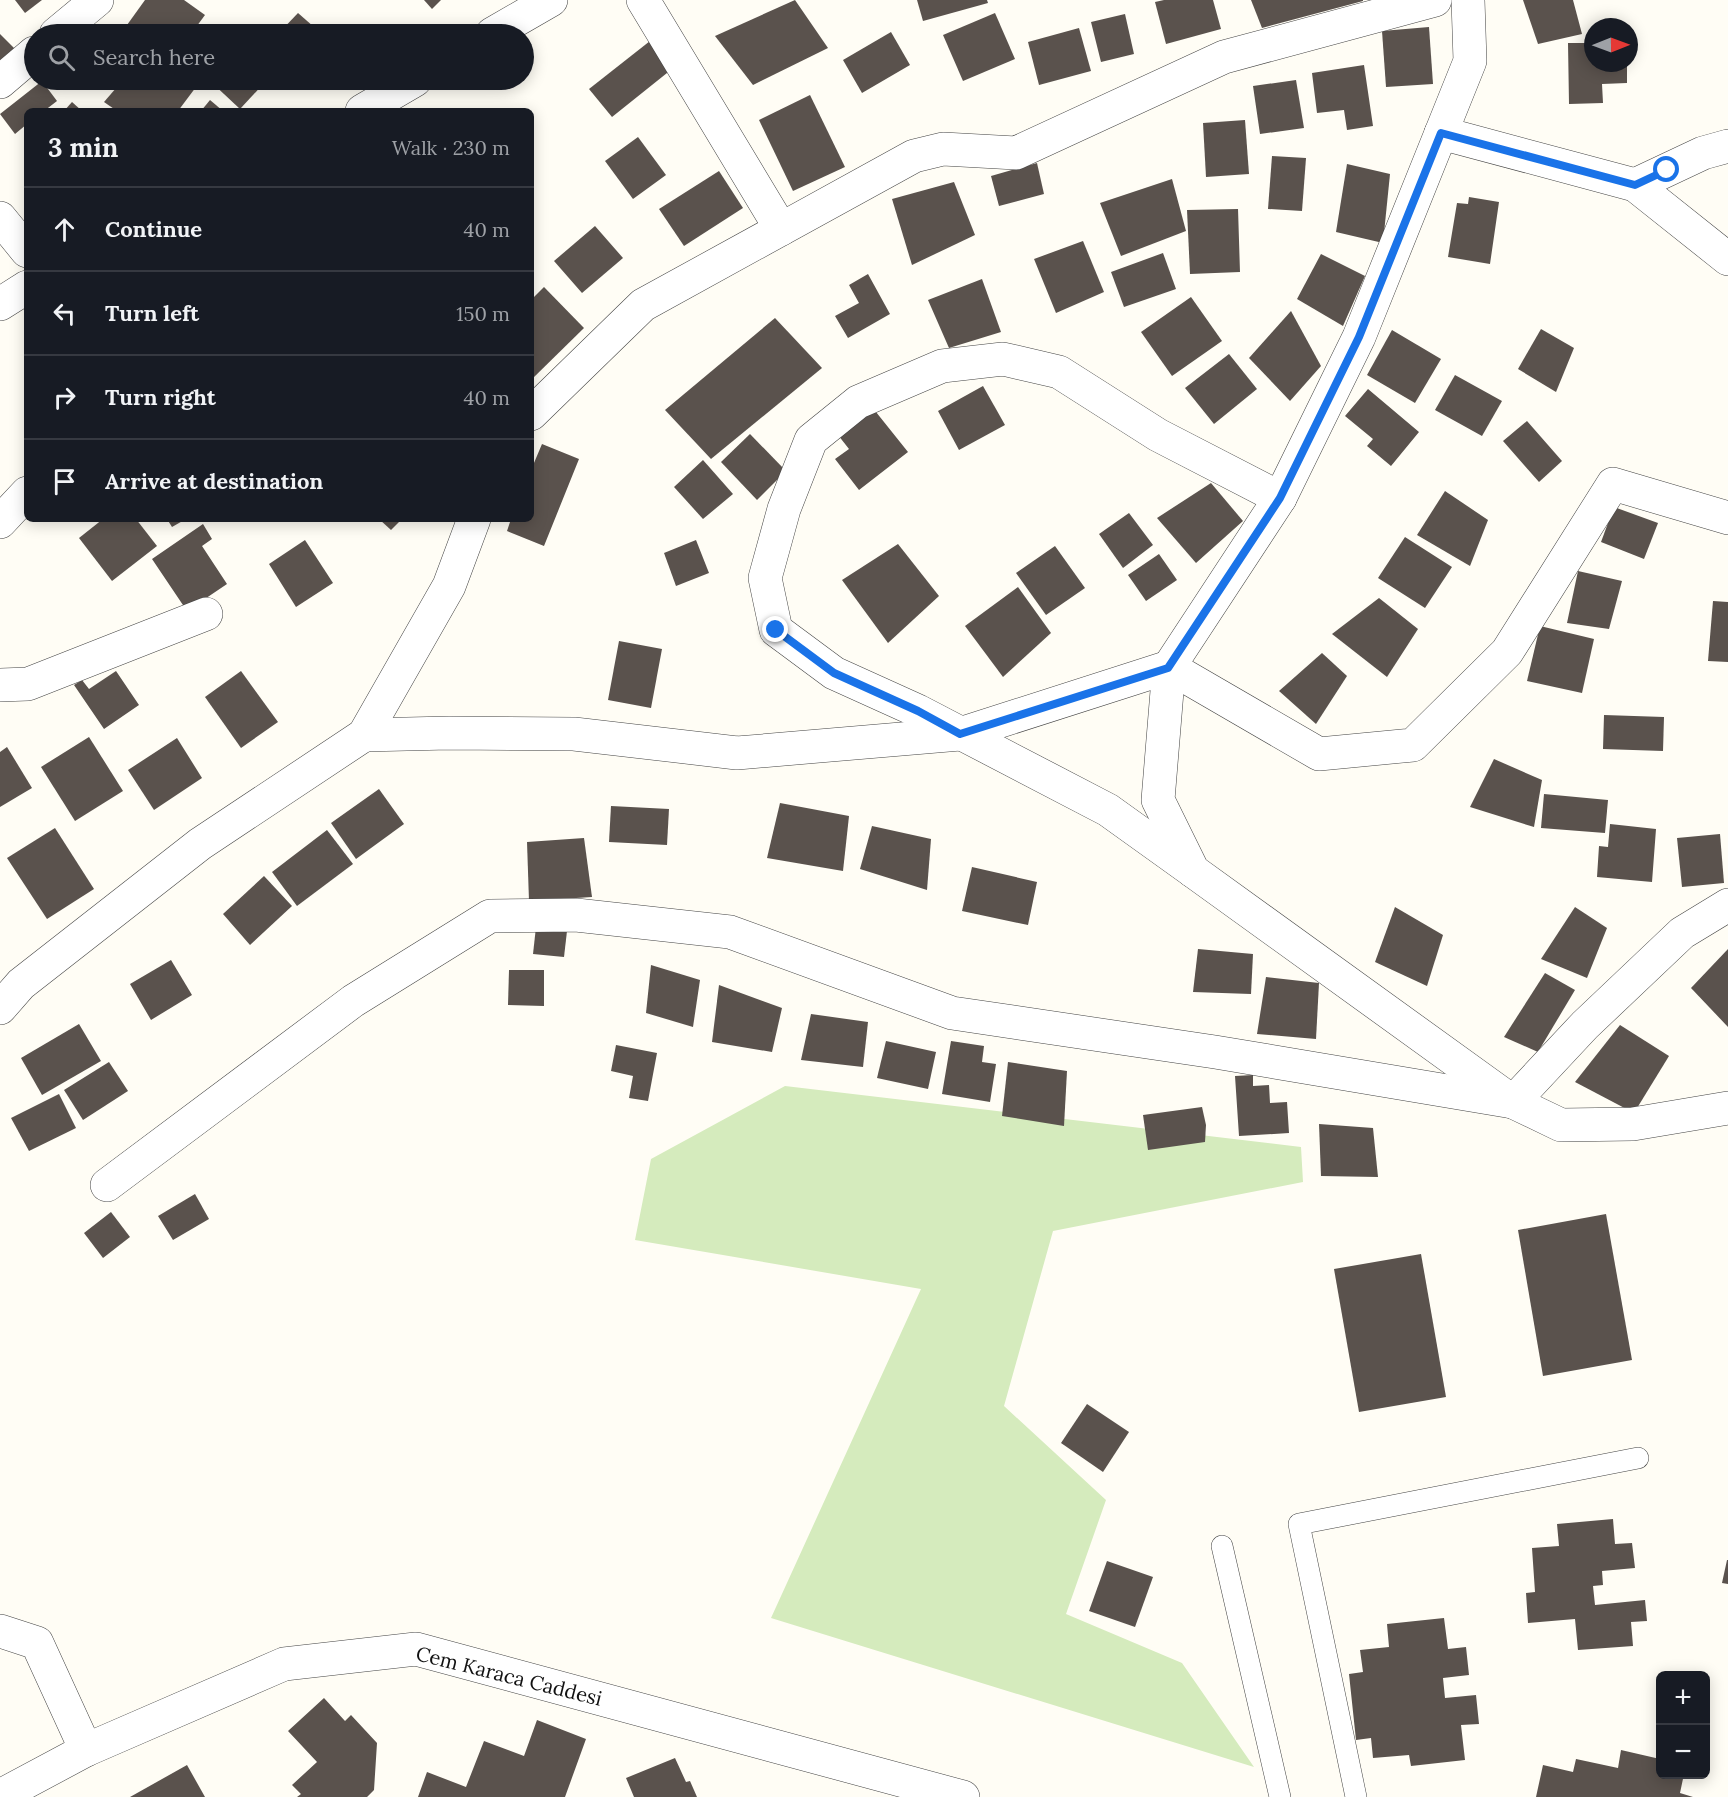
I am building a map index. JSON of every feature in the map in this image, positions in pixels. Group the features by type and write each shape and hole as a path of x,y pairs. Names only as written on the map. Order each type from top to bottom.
{"street":[{"path":"69,24 98,0"},
{"path":"509,24 551,0"},
{"path":"643,0 781,229"},
{"path":"534,411 643,305 914,156 943,149 1016,153 1224,57 1435,0"},
{"path":"1193,871 1158,800 1168,668 1280,498 1359,337 1470,61 1468,0"},
{"path":"0,82 24,62"},
{"path":"367,108 398,90"},
{"path":"1441,133 1635,185 1728,259"},
{"path":"1635,185 1703,153 1728,146"},
{"path":"0,218 24,247"},
{"path":"0,304 24,289"},
{"path":"1280,498 1158,435 1059,372 1003,359 942,366 858,402 811,440 784,509 765,578 776,630 834,673 918,711 1108,810 1512,1102 1561,1125 1633,1124 1728,1108"},
{"path":"364,735 574,734 737,753 960,734 1168,668 1319,754 1413,745 1506,652 1613,484 1728,518"},
{"path":"0,522 24,496"},
{"path":"0,1008 21,984 200,844 364,735 449,586 473,522"},
{"path":"0,685 28,684 206,614"},
{"path":"1512,1102 1586,1025 1682,933 1728,904"},
{"path":"107,1185 353,1001 490,916 576,915 730,932 952,1013 1215,1052 1512,1102"},
{"path":"0,1631 37,1643 86,1750"},
{"name":"Cem Karaca Caddesi","path":"0,1796 86,1750 284,1664 416,1649 963,1797"}],"lane":[{"path":"1356,1797 1299,1524 1638,1458"},
{"path":"1222,1546 1280,1797"}],"green space":[{"path":"785,1086 1301,1147 1303,1182 1053,1231 1004,1406 1106,1500 1066,1614 1182,1663 1254,1767 771,1618 921,1289 635,1240 651,1159"}],"building":[{"path":"15,0 42,0 25,13"},
{"path":"145,0 184,0 205,15 198,24 128,24"},
{"path":"424,0 441,0 432,9"},
{"path":"795,0 828,48 753,85 715,36"},
{"path":"917,0 987,0 988,3 923,21"},
{"path":"1213,0 1221,29 1166,44 1155,2"},
{"path":"1251,0 1363,0 1363,1 1262,28"},
{"path":"1523,0 1573,0 1582,34 1538,44"},
{"path":"298,13 311,24 288,24"},
{"path":"995,13 1015,59 963,81 943,35"},
{"path":"1125,14 1134,54 1101,62 1091,22"},
{"path":"1429,27 1433,84 1386,87 1382,31"},
{"path":"1079,28 1091,71 1039,85 1028,42"},
{"path":"891,32 910,65 862,93 843,60"},
{"path":"0,34 15,49 0,64"},
{"path":"650,41 672,69 612,117 589,89"},
{"path":"1568,43 1584,43 1584,72 1627,72 1627,83 1602,84 1603,103 1569,104"},
{"path":"1364,65 1373,126 1347,130 1344,110 1317,113 1312,73"},
{"path":"1296,80 1304,128 1260,134 1253,86"},
{"path":"31,90 49,90 57,101 48,108 24,108 24,126 15,134 0,114"},
{"path":"114,90 194,90 180,108 113,108 104,102"},
{"path":"220,90 258,90 239,108"},
{"path":"810,95 845,167 793,191 759,120"},
{"path":"210,100 219,108 203,108"},
{"path":"72,102 79,108 67,108"},
{"path":"1245,120 1249,174 1206,177 1203,123"},
{"path":"638,137 666,175 633,199 605,161"},
{"path":"1272,156 1306,158 1302,211 1268,209"},
{"path":"1037,163 1044,194 999,206 991,176"},
{"path":"1347,164 1390,174 1383,243 1336,232"},
{"path":"719,171 743,208 684,246 659,209"},
{"path":"1172,179 1186,231 1121,256 1100,203"},
{"path":"954,182 975,235 912,265 892,199"},
{"path":"1469,197 1499,202 1490,264 1448,257 1457,203 1468,204"},
{"path":"1238,209 1240,272 1190,274 1187,210"},
{"path":"595,226 623,258 582,293 554,261"},
{"path":"1083,241 1104,292 1056,313 1034,259"},
{"path":"1163,253 1176,289 1124,307 1111,272"},
{"path":"1321,254 1365,276 1343,326 1297,299"},
{"path":"868,274 890,314 848,338 835,316 859,303 849,285"},
{"path":"982,279 1001,332 949,348 928,300"},
{"path":"544,287 584,328 534,377 534,297"},
{"path":"1191,297 1222,341 1172,376 1141,332"},
{"path":"1291,311 1321,366 1290,401 1249,358"},
{"path":"775,318 822,368 711,459 665,410"},
{"path":"1541,329 1574,348 1556,392 1518,369"},
{"path":"1392,330 1441,359 1415,403 1367,375"},
{"path":"1229,354 1257,389 1214,424 1185,388"},
{"path":"1455,375 1502,401 1482,436 1435,410"},
{"path":"983,386 1005,425 959,450 938,411"},
{"path":"1368,389 1419,432 1391,466 1367,446 1373,439 1345,416"},
{"path":"872,407 908,452 859,490 835,459 849,449 838,435"},
{"path":"1527,421 1562,461 1539,482 1503,441"},
{"path":"750,434 786,471 757,500 721,462"},
{"path":"542,444 579,459 544,546 507,531 510,522 534,522 534,463"},
{"path":"703,460 733,494 703,519 674,487"},
{"path":"1211,483 1243,521 1196,563 1157,518"},
{"path":"1445,491 1488,520 1470,566 1417,535"},
{"path":"1614,507 1658,523 1644,559 1601,542"},
{"path":"1129,513 1153,545 1123,568 1099,534"},
{"path":"99,522 138,522 157,546 112,581 79,538"},
{"path":"169,522 181,522 172,527"},
{"path":"382,522 399,522 391,530"},
{"path":"203,524 212,539 202,546 227,584 187,611 152,559"},
{"path":"1405,537 1452,567 1425,608 1378,578"},
{"path":"305,540 333,583 296,607 269,564"},
{"path":"696,540 709,573 676,586 664,553"},
{"path":"898,544 939,596 888,643 842,580"},
{"path":"1055,546 1085,588 1046,615 1016,573"},
{"path":"1159,554 1177,580 1146,601 1128,575"},
{"path":"1578,571 1622,581 1609,629 1567,623"},
{"path":"1018,587 1051,633 1003,677 965,626"},
{"path":"1379,598 1418,629 1387,677 1332,634"},
{"path":"1713,601 1728,602 1728,662 1708,661"},
{"path":"1540,626 1594,639 1582,693 1527,681"},
{"path":"619,641 662,649 651,708 608,700"},
{"path":"1322,653 1347,676 1316,724 1279,691"},
{"path":"116,671 139,705 104,729 74,685 82,680 89,689"},
{"path":"241,671 278,722 241,748 205,697"},
{"path":"1604,715 1664,717 1663,751 1603,749"},
{"path":"89,737 123,791 75,821 41,767"},
{"path":"177,738 202,778 154,810 128,770"},
{"path":"7,747 32,788 0,807 0,752"},
{"path":"1494,759 1542,780 1534,827 1470,807"},
{"path":"379,789 404,824 356,859 331,823"},
{"path":"1544,794 1608,800 1605,833 1541,828"},
{"path":"780,803 849,816 843,871 767,858"},
{"path":"611,806 669,809 667,845 609,842"},
{"path":"1610,824 1656,829 1652,882 1597,877 1599,846 1608,847"},
{"path":"872,826 931,839 927,890 860,869"},
{"path":"55,828 94,889 47,919 7,858"},
{"path":"327,830 353,864 297,906 272,872"},
{"path":"1720,834 1724,883 1682,887 1677,838"},
{"path":"584,838 592,897 529,901 527,842"},
{"path":"972,867 1037,882 1028,925 962,911"},
{"path":"264,876 292,906 250,945 223,914"},
{"path":"1395,907 1443,935 1427,986 1375,962"},
{"path":"1575,907 1607,928 1587,978 1541,959"},
{"path":"536,927 567,931 564,957 533,954"},
{"path":"1198,949 1253,954 1251,994 1193,992"},
{"path":"1728,949 1728,1027 1691,988"},
{"path":"171,960 192,995 151,1020 130,984"},
{"path":"651,965 700,980 693,1027 646,1013"},
{"path":"509,970 544,970 544,1006 508,1005"},
{"path":"1545,973 1575,990 1538,1052 1504,1037"},
{"path":"1266,977 1319,983 1316,1039 1257,1034"},
{"path":"719,985 782,1008 772,1052 712,1042"},
{"path":"811,1014 868,1022 863,1067 801,1060"},
{"path":"79,1024 101,1061 42,1095 21,1058"},
{"path":"1620,1025 1669,1056 1634,1113 1575,1082"},
{"path":"886,1041 936,1052 928,1089 877,1078"},
{"path":"951,1041 984,1046 982,1062 996,1064 990,1102 942,1094"},
{"path":"616,1045 657,1053 648,1101 629,1098 633,1076 611,1071"},
{"path":"109,1062 128,1091 83,1120 64,1090"},
{"path":"1008,1062 1067,1071 1064,1126 1002,1116"},
{"path":"1253,1075 1253,1086 1269,1085 1270,1103 1287,1102 1289,1133 1239,1136 1235,1076"},
{"path":"59,1094 76,1128 29,1151 11,1118"},
{"path":"1202,1107 1206,1125 1205,1142 1148,1150 1143,1115"},
{"path":"1319,1124 1373,1128 1378,1177 1321,1176"},
{"path":"195,1194 209,1219 173,1240 158,1216"},
{"path":"111,1212 130,1237 103,1258 84,1233"},
{"path":"1606,1214 1632,1360 1543,1376 1518,1230"},
{"path":"1421,1254 1446,1397 1359,1412 1334,1269"},
{"path":"1087,1404 1129,1432 1103,1472 1061,1443"},
{"path":"1613,1519 1615,1544 1632,1543 1635,1568 1602,1571 1603,1585 1593,1586 1595,1605 1645,1600 1647,1621 1631,1622 1633,1646 1578,1650 1575,1619 1528,1623 1526,1593 1535,1592 1532,1548 1559,1546 1557,1524"},
{"path":"1728,1560 1728,1584 1722,1583"},
{"path":"1107,1561 1153,1577 1135,1627 1089,1611"},
{"path":"1444,1618 1448,1649 1466,1647 1469,1675 1443,1678 1445,1698 1476,1695 1479,1724 1461,1725 1465,1760 1411,1766 1409,1755 1373,1758 1371,1738 1356,1740 1349,1674 1363,1672 1360,1650 1389,1647 1387,1624"},
{"path":"324,1698 345,1721 351,1715 377,1743 374,1790 367,1797 297,1797 301,1794 292,1785 317,1762 288,1731"},
{"path":"537,1720 586,1739 565,1797 418,1797 427,1772 466,1787 484,1741 524,1756"},
{"path":"1621,1750 1656,1758 1656,1779 1683,1779 1680,1793 1693,1797 1536,1797 1543,1765 1573,1772 1576,1759 1618,1768"},
{"path":"675,1758 686,1782 690,1781 697,1797 634,1797 626,1778"},
{"path":"187,1765 205,1797 130,1797"}],"route":[{"path":"776,630 834,673 918,711 960,734 1168,668 1280,498 1359,337 1441,133 1635,185 1667,170"}]}
